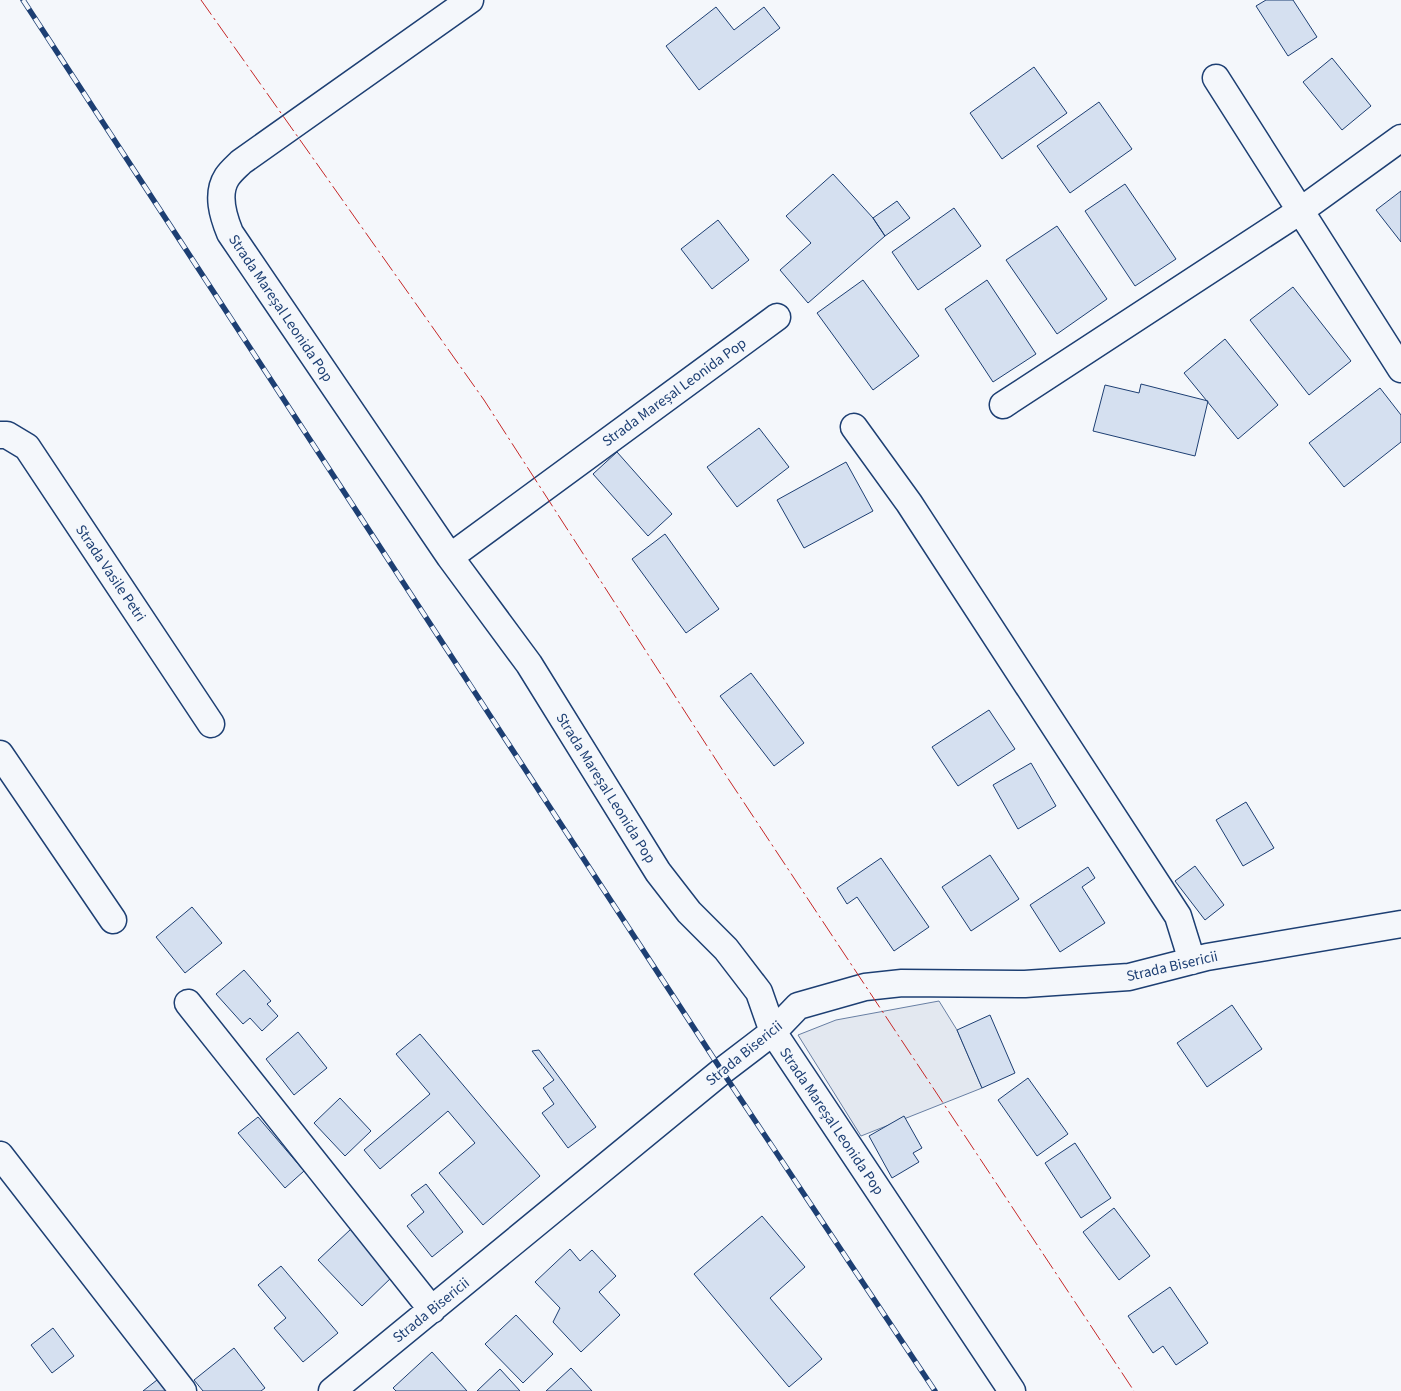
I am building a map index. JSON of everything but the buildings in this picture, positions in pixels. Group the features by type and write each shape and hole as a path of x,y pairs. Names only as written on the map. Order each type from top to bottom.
{"street":[{"name":"Strada Mareșal Leonida Pop","path":"470,0 241,162 227,177 222,196 222,214 230,233 450,557 529,664 658,872 689,912 726,949 759,992 773,1032 1012,1391"},
{"path":"1216,78 1401,369"},
{"path":"1003,405 1300,211 1401,138"},
{"name":"Strada Mareșal Leonida Pop","path":"450,557 778,317"},
{"path":"854,427 909,503 1178,916 1192,961"},
{"name":"Strada Vasile Petri","path":"0,435 6,435 27,446 211,724"},
{"path":"0,754 113,920"},
{"name":"Strada Bisericii","path":"332,1391 722,1071 773,1032 798,1006 866,987 902,982 1025,984 1129,978 1192,961 1401,924"},
{"path":"188,1002 432,1310"},
{"path":"0,1155 183,1391"}],"shaded area":[{"path":"939,1001 957,1030 982,1088 861,1136 798,1035 836,1020"}],"railway":[{"path":"23,0 722,1071 935,1391"}],"power":[{"path":"201,0 484,400 729,780 1134,1391"}]}
